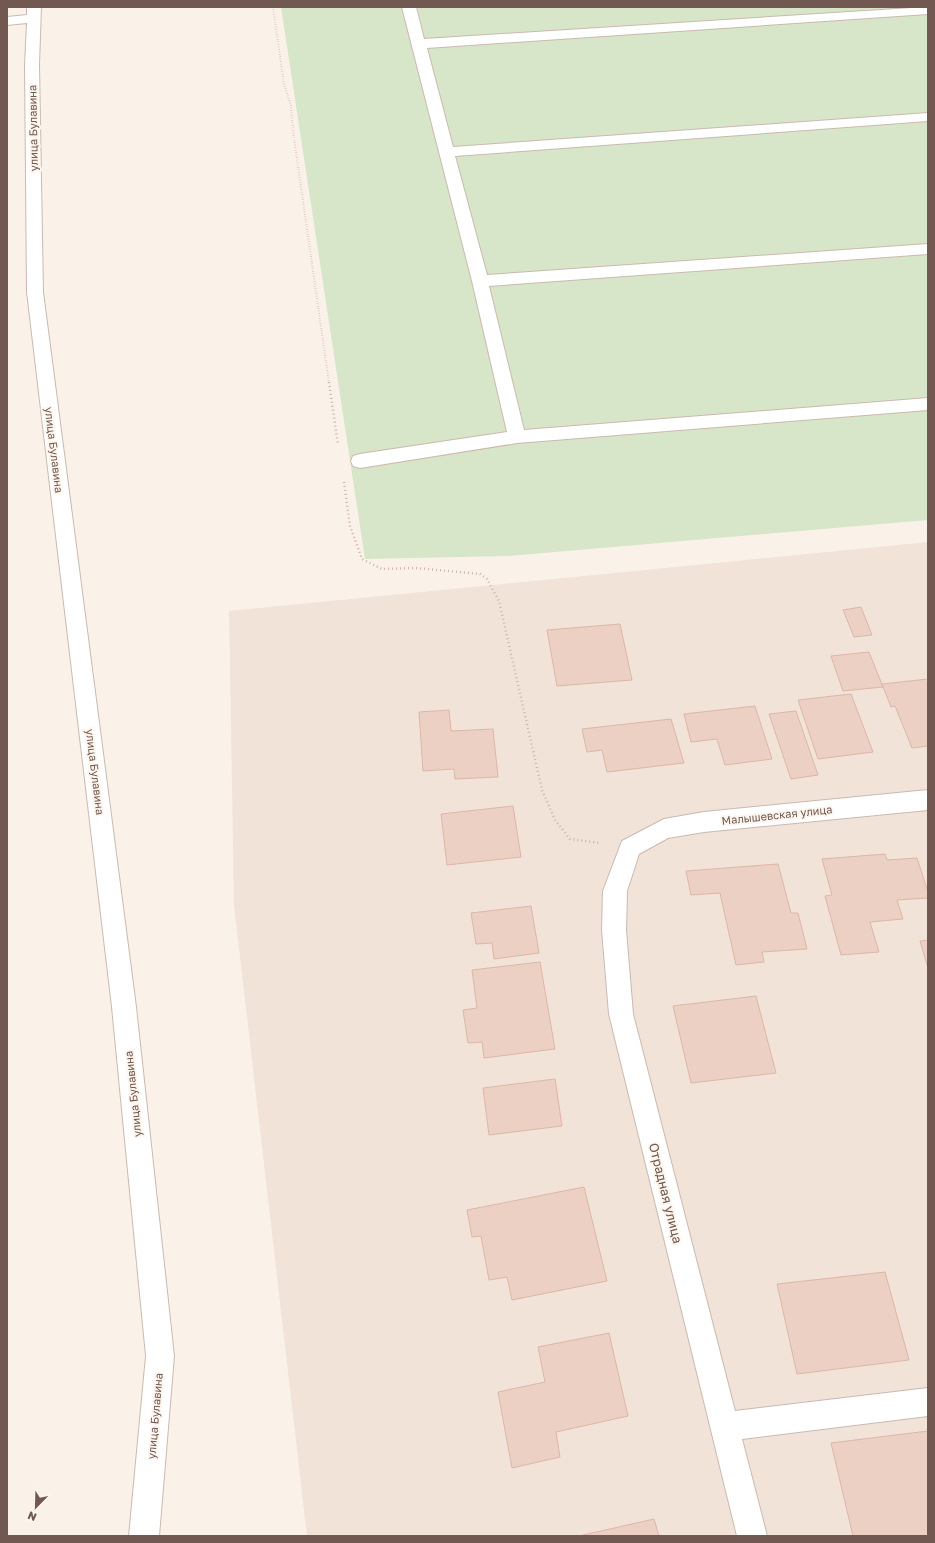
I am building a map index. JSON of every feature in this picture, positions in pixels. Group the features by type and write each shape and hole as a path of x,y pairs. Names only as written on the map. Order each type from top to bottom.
{"street":[{"path":"409,7 480,282 517,437"},
{"path":"418,44 928,10"},
{"path":"7,21 34,12"},
{"name":"улица Булавина","path":"34,12 32,65 35,292 124,1007 160,1356 144,1536"},
{"path":"446,152 928,117"},
{"path":"480,282 928,249"},
{"path":"360,461 517,437 928,404"},
{"name":"Малышевская улица","path":"630,848 664,830 704,822 928,800"},
{"name":"Отрадная улица","path":"630,848 615,891 614,930 621,1014 752,1536"},
{"path":"724,1427 928,1402"}],"shaded area":[{"path":"928,542 928,1536 307,1536 234,905 229,611"}],"green space":[{"path":"281,7 928,7 928,520 509,556 365,559"}],"building":[{"path":"861,607 872,635 854,637 843,610"},
{"path":"620,624 632,680 557,686 547,630"},
{"path":"869,652 883,687 843,691 831,656"},
{"path":"928,679 928,746 912,748 895,706 891,707 882,684"},
{"path":"851,694 873,752 818,759 798,700"},
{"path":"755,706 772,759 725,765 717,739 691,742 684,714"},
{"path":"449,710 451,731 493,729 498,777 455,779 454,769 423,771 419,712"},
{"path":"796,711 818,775 791,779 769,714"},
{"path":"671,719 684,763 607,772 602,750 587,752 582,729"},
{"path":"513,806 521,857 447,865 441,814"},
{"path":"885,854 887,860 917,858 928,892 928,898 897,900 903,919 870,922 879,952 841,955 825,896 832,895 822,859"},
{"path":"778,864 791,913 798,913 807,949 762,952 764,962 736,965 720,893 691,895 686,871"},
{"path":"531,906 539,953 494,959 492,943 476,944 471,913"},
{"path":"928,940 928,968 920,941"},
{"path":"540,962 555,1049 484,1058 482,1042 468,1043 463,1010 477,1008 472,970"},
{"path":"756,996 776,1073 691,1083 673,1006"},
{"path":"555,1079 562,1126 489,1135 483,1088"},
{"path":"584,1187 607,1281 512,1300 507,1277 489,1280 481,1236 472,1237 467,1210"},
{"path":"885,1272 909,1360 797,1374 777,1284"},
{"path":"609,1333 628,1416 556,1432 560,1457 512,1468 498,1392 545,1382 538,1347"},
{"path":"928,1431 928,1536 853,1536 831,1443"},
{"path":"654,1519 659,1536 579,1536"}]}
